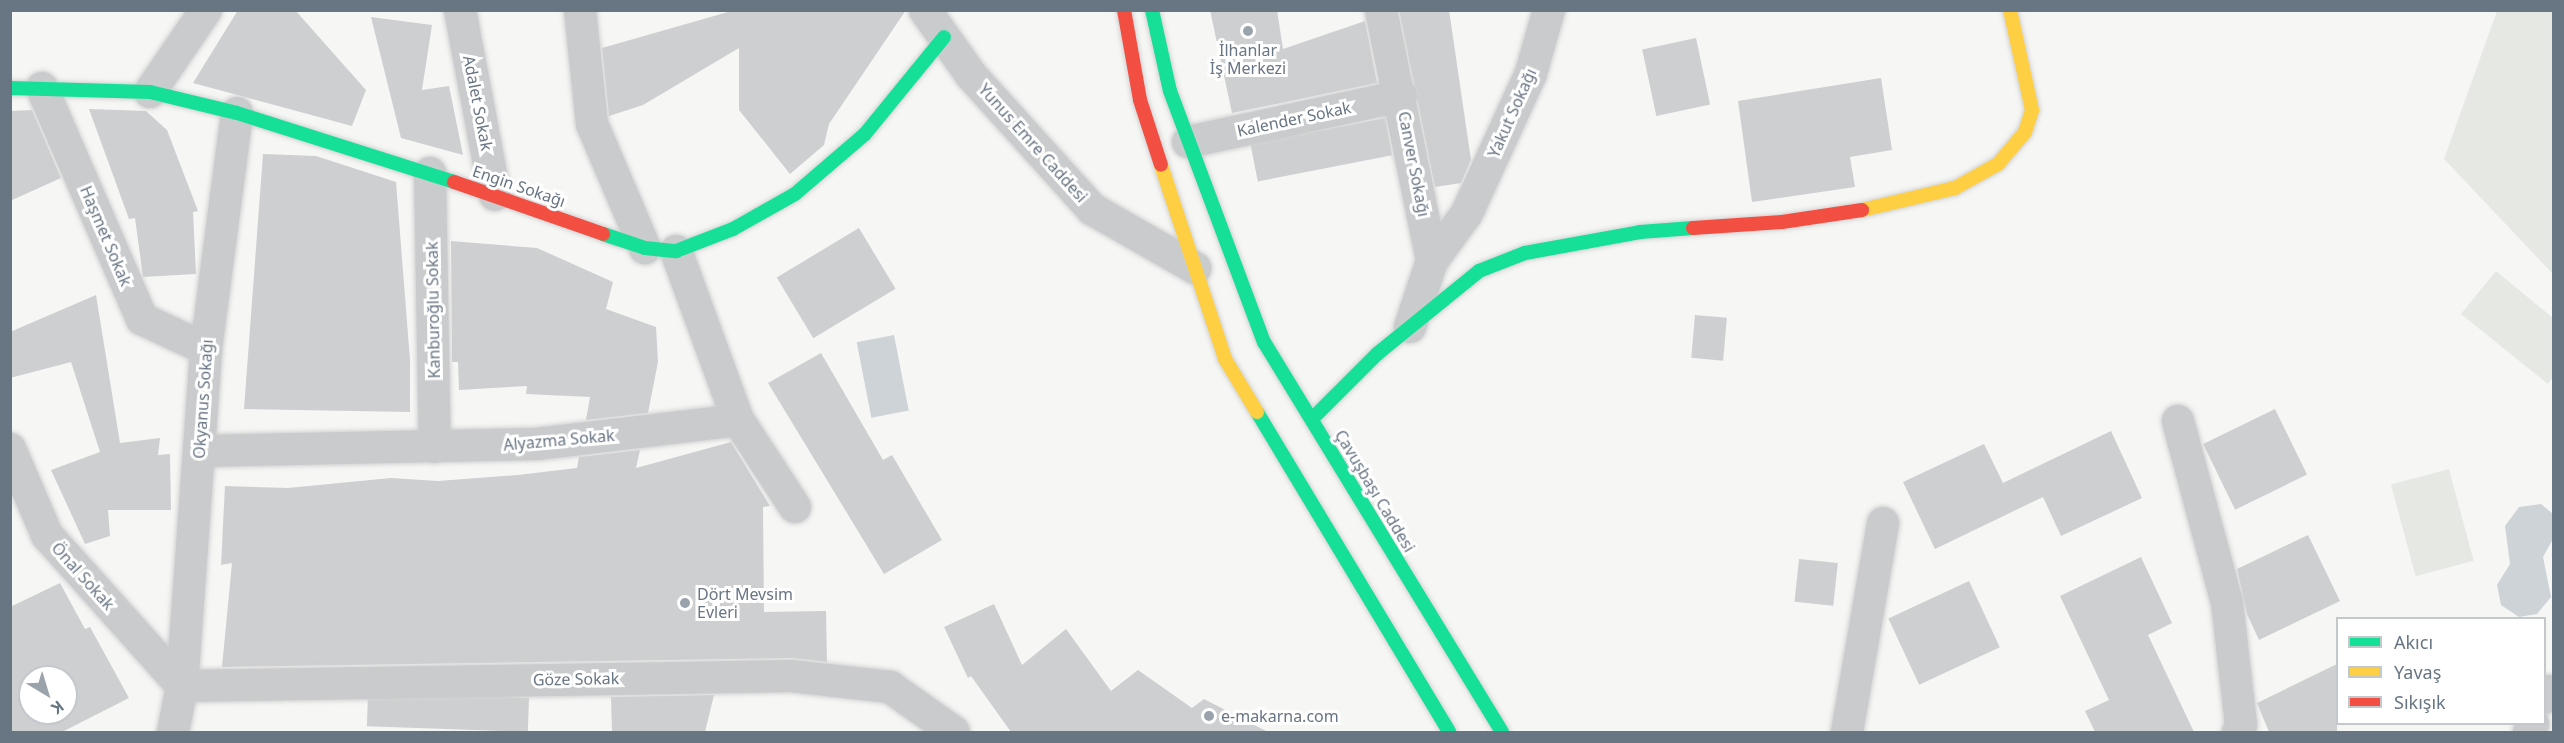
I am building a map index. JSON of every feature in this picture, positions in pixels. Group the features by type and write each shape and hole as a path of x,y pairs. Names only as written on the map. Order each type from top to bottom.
{"street":[{"path":"150,92 206,10"},
{"name":"Adalet Sokak","path":"460,10 495,195"},
{"path":"580,10 592,124 661,250 738,420 795,507"},
{"name":"Yunus Emre Caddesi","path":"925,10 972,75 1092,209 1215,264"},
{"name":"Çavuşbaşı Caddesi","path":"1124,10 1140,100 1215,264 1502,732"},
{"name":"Çavuşbaşı Caddesi","path":"1152,10 1170,91 1188,142 1215,264 1225,359 1449,732"},
{"name":"Canver Sokağı","path":"1381,10 1401,96 1432,261"},
{"name":"Yakut Sokağı","path":"1432,261 1467,213 1531,73 1549,10"},
{"path":"1312,419 1377,354 1479,271 1525,253 1640,232 1782,222 1863,210 1955,188 1998,164 2025,132 2031,110 2010,10"},
{"path":"661,250 733,230 795,194 865,134 944,37"},
{"name":"Engin Sokağı","path":"10,88 150,92 237,113 430,173 661,250"},
{"name":"Haşmet Sokak","path":"42,88 142,319 206,350"},
{"name":"Kalender Sokak","path":"1188,142 1401,96"},
{"name":"Okyanus Sokağı","path":"173,732 182,686 206,350 237,113"},
{"name":"Kanburoğlu Sokak","path":"430,173 435,447"},
{"path":"1410,327 1432,261"},
{"name":"Alyazma Sokak","path":"199,451 537,444 738,420"},
{"path":"2178,421 2227,602 2241,725 2238,732"},
{"name":"Önal Sokak","path":"10,449 47,535 182,686"},
{"path":"1847,732 1883,523"},
{"name":"Göze Sokak","path":"182,686 791,676 890,687 954,732"}],"shaded area":[{"path":"2497,11 2553,11 2553,274 2444,159"},
{"path":"2496,271 2553,318 2553,377 2548,384 2461,314"},
{"path":"894,335 909,411 871,418 857,342"},
{"path":"2449,469 2474,561 2416,576 2391,485"},
{"path":"2541,504 2553,514 2553,539 2543,557 2551,597 2537,614 2519,617 2501,605 2497,585 2510,564 2505,526 2519,507"}],"building":[{"path":"238,10 295,10 366,90 352,126 193,83"},
{"path":"735,10 906,10 829,124 824,145 790,174 739,110 739,48 643,105 609,116 602,48"},
{"path":"1210,10 1277,10 1283,49 1365,21 1377,83 1232,113"},
{"path":"1399,10 1449,10 1471,160 1461,183 1435,187"},
{"path":"371,17 432,25 422,90 449,86 463,155 401,138"},
{"path":"1696,38 1710,105 1656,116 1642,49"},
{"path":"1881,78 1892,150 1850,157 1855,187 1752,202 1738,101"},
{"path":"89,109 146,111 167,130 198,211 193,212 196,274 143,277 135,218 129,219"},
{"path":"32,110 61,178 10,201 10,111"},
{"path":"1385,118 1392,155 1258,181 1251,144"},
{"path":"263,154 316,156 396,182 410,360 410,412 244,409"},
{"path":"859,228 896,289 813,338 777,277"},
{"path":"451,241 537,248 613,282 606,309 656,327 658,362 648,413 586,420 590,397 526,394 527,386 459,390 458,362 452,362"},
{"path":"96,295 120,443 160,438 158,455 170,454 171,510 108,510 110,536 85,544 51,470 100,452 71,362 10,378 10,332"},
{"path":"1695,315 1727,318 1723,361 1691,358"},
{"path":"821,353 883,460 892,455 942,540 884,574 768,383"},
{"path":"2275,409 2307,475 2235,510 2203,444"},
{"path":"2111,431 2142,498 2061,536 2043,497 1935,549 1903,482 1984,444 2003,483"},
{"path":"731,442 770,506 763,507 764,612 826,611 827,662 791,658 222,667 232,563 221,565 225,486 288,488 391,478 438,481 518,475 577,468 579,457 640,450 636,468"},
{"path":"2308,535 2340,601 2259,640 2247,614 2237,569"},
{"path":"2141,557 2172,623 2148,635 2194,732 2095,732 2085,711 2109,700 2060,596"},
{"path":"1799,559 1838,563 1833,606 1795,602"},
{"path":"1969,581 2000,647 1919,685 1888,619"},
{"path":"60,583 85,629 90,627 129,698 78,724 78,665 18,665 18,725 76,725 62,732 10,732 10,607"},
{"path":"994,604 1022,665 1066,629 1111,691 1138,670 1192,708 1204,699 1268,732 1011,732 971,676 968,678 944,627"},
{"path":"2336,664 2337,732 2269,732 2257,703"},
{"path":"368,692 529,698 528,732 367,726"},
{"path":"714,695 705,732 612,732 611,697"}],"traffic: fast":[{"path":"1152,10 1170,91 1264,342 1502,732"},
{"path":"603,234 645,248 676,251 733,229 795,194 865,134 944,37"},
{"path":"10,88 150,92 237,113 454,182"},
{"path":"1312,419 1377,354 1479,271 1525,253 1640,232 1693,228"},
{"path":"1257,412 1449,732"}],"traffic: slow":[{"path":"1862,210 1955,188 1998,164 2025,132 2032,110 2010,10"},
{"path":"1161,165 1225,359 1257,412"}],"traffic: jam":[{"path":"1124,10 1140,100 1161,165"},
{"path":"454,182 603,234"},
{"path":"1693,228 1782,222 1862,210"}],"place":[{"name":"İlhanlar İş Merkezi","path":"1248,31"},
{"name":"Dört Mevsim Evleri","path":"685,603"},
{"name":"e-makarna.com","path":"1209,716"}]}
